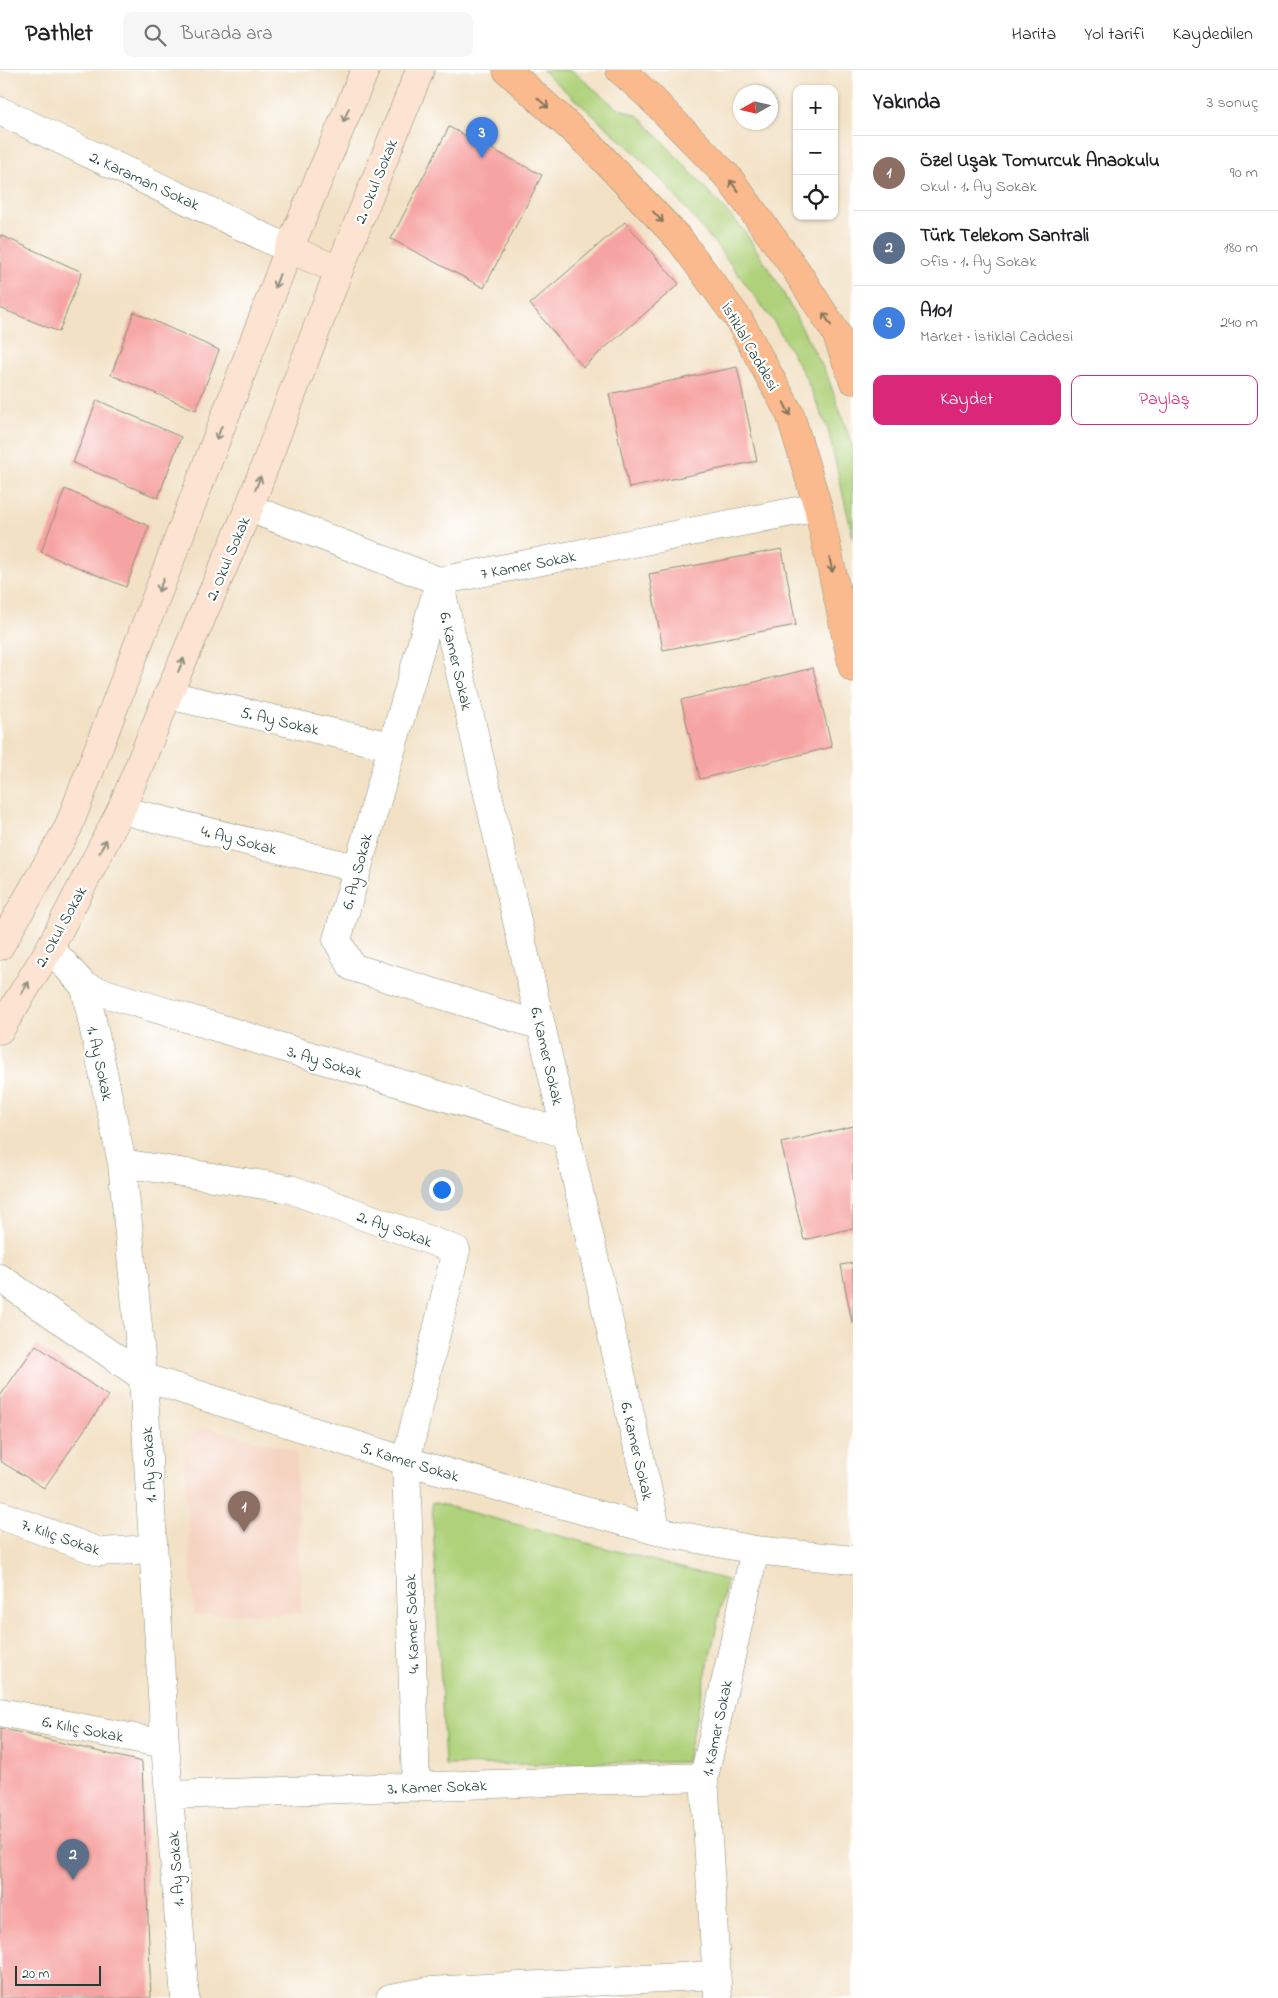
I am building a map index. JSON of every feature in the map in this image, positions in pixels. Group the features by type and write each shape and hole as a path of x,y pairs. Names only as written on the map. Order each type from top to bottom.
{"main road":[{"name":"İstiklal Caddesi","path":"507,70 595,150 680,240 739,320 790,414 818,507 853,668"},
{"path":"620,70 649,96 728,177 796,270 836,333 853,380"}],"street":[{"path":"85,987 50,948 4,931 68,828 290,249 365,70"},
{"name":"2. Okul Sokak","path":"0,1030 50,948 122,810 168,695 249,508 339,270 420,70"},
{"name":"2. Karaman Sokak","path":"0,111 290,249"},
{"path":"290,249 339,270"},
{"name":"7 Kamer Sokak","path":"439,581 818,507"},
{"path":"249,508 439,581"},
{"name":"6. Ay Sokak","path":"439,581 337,940 352,967 541,1026"},
{"name":"6. Kamer Sokak","path":"439,581 657,1531"},
{"name":"5. Ay Sokak","path":"168,695 391,746"},
{"name":"4. Ay Sokak","path":"122,810 356,868"},
{"name":"3. Ay Sokak","path":"85,987 566,1134"},
{"name":"1. Ay Sokak","path":"85,987 122,1163 143,1377 165,1744 185,1998"},
{"name":"2. Ay Sokak","path":"122,1163 290,1189 456,1250 406,1461"},
{"name":"5. Kamer Sokak","path":"0,1278 143,1377 406,1461 657,1531 754,1550 853,1560"},
{"name":"4. Kamer Sokak","path":"406,1461 416,1787"},
{"name":"7. Kılıç Sokak","path":"0,1515 100,1552 152,1549"},
{"name":"1. Kamer Sokak","path":"717,1987 704,1777 754,1550"},
{"name":"6. Kılıç Sokak","path":"0,1712 165,1744"},
{"name":"3. Kamer Sokak","path":"169,1795 704,1777"},
{"path":"390,1998 429,1991 717,1987"}],"shaded area":[{"path":"205,1427 296,1451 301,1613 194,1615 183,1441"}],"green space":[{"path":"542,70 572,70 615,107 639,116 743,229 779,285 827,375 853,447 853,538 828,430 806,378 774,322 720,250 669,188 632,150"},
{"path":"432,1502 727,1580 686,1762 445,1765"}],"building":[{"path":"449,127 542,175 484,288 391,239"},
{"path":"625,222 679,284 583,367 530,304"},
{"path":"0,235 82,272 59,332 0,308"},
{"path":"134,312 219,350 196,410 111,375"},
{"path":"737,367 757,461 629,488 609,394"},
{"path":"97,400 181,437 158,498 73,463"},
{"path":"65,489 149,526 126,587 41,552"},
{"path":"782,549 796,625 663,650 649,574"},
{"path":"813,668 832,747 700,779 681,700"},
{"path":"853,1126 853,1228 804,1240 781,1143"},
{"path":"853,1263 853,1323 852,1323 841,1265"},
{"path":"36,1345 108,1396 44,1488 0,1461 0,1396"},
{"path":"0,1728 142,1762 151,1998 0,1998"}],"place":[{"name":"A101","path":"482,158"},
{"name":"Özel Uşak Tomurcuk Anaokulu","path":"244,1532"},
{"name":"Türk Telekom Santrali","path":"73,1880"}]}
